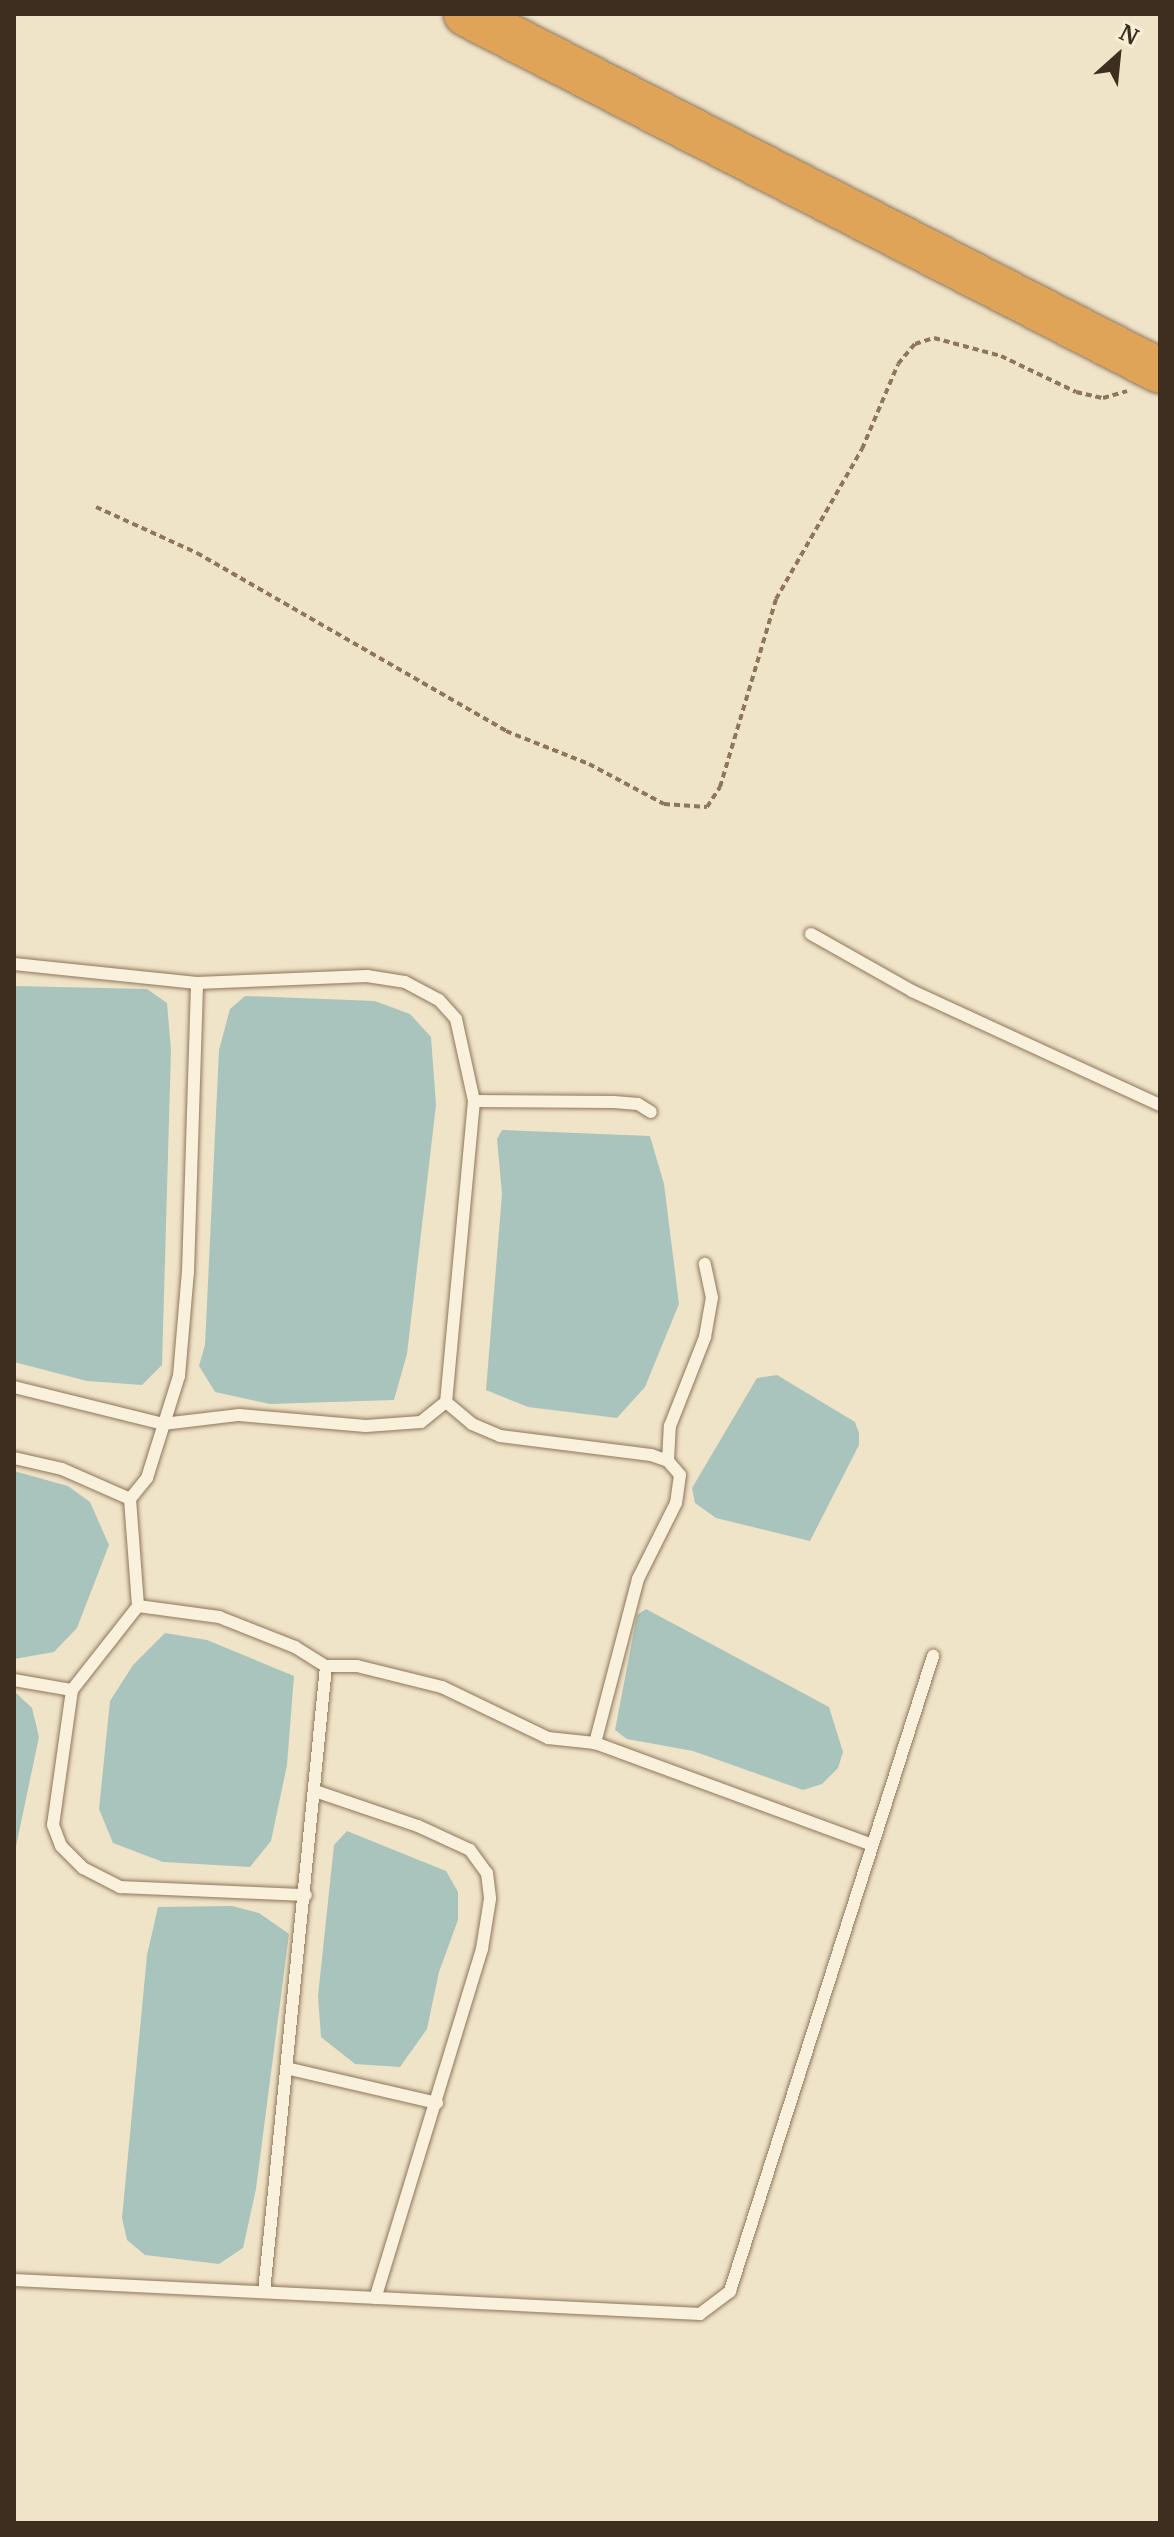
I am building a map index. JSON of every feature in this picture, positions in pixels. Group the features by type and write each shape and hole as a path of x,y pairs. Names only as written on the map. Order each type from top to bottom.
{"highway":[{"path":"466,14 1156,369"}],"lane":[{"path":"811,934 912,991 1160,1105"},
{"path":"14,964 197,983 367,976 405,982 439,1000 456,1019 474,1101 446,1402 421,1422 366,1426 239,1415 163,1424 14,1387"},
{"path":"197,983 188,1272 179,1376 147,1478 130,1499 138,1606 72,1690 53,1825 61,1846 83,1868 120,1887 306,1895"},
{"path":"474,1101 614,1102 638,1104 651,1112"},
{"path":"668,1461 670,1426 705,1337 712,1298 705,1264"},
{"path":"446,1402 472,1424 500,1436 668,1461 680,1475 676,1503 638,1579 595,1743"},
{"path":"14,1458 62,1469 130,1499"},
{"path":"138,1606 219,1617 295,1647 326,1666 357,1666 442,1687 548,1738 595,1743 872,1845"},
{"path":"14,2280 700,2314 730,2291 933,1656"},
{"path":"264,2292 290,2069 326,1666"},
{"path":"14,1680 72,1690"},
{"path":"315,1791 418,1826 470,1850 487,1873 490,1899 482,1949 375,2298"},
{"path":"290,2069 437,2103"}],"path":[{"path":"96,507 197,553 506,731 589,764 664,804 707,807 720,787 781,588 862,449 898,364 915,344 934,338 1001,356 1076,392 1103,398 1128,390 1156,369"}],"water":[{"path":"14,986 147,989 167,1003 171,1050 162,1365 142,1385 87,1381 14,1362"},
{"path":"245,996 375,1001 410,1014 431,1037 436,1105 407,1354 394,1400 270,1404 215,1392 199,1366 205,1345 219,1050 230,1009"},
{"path":"502,1130 650,1136 664,1184 679,1304 645,1387 617,1418 528,1407 486,1390 502,1194 497,1139"},
{"path":"777,1375 855,1422 859,1433 859,1445 810,1541 716,1518 695,1503 692,1488 757,1378"},
{"path":"14,1471 68,1486 90,1502 109,1545 77,1628 54,1652 14,1659"},
{"path":"646,1609 829,1707 843,1752 838,1768 822,1784 803,1790 693,1751 627,1739 615,1730 637,1615"},
{"path":"165,1633 207,1640 294,1676 287,1765 271,1841 250,1867 163,1862 113,1843 99,1809 110,1701 133,1665"},
{"path":"14,1691 32,1708 39,1737 15,1851 14,1950"},
{"path":"347,1831 446,1871 458,1892 458,1920 439,1972 427,2029 400,2067 355,2064 321,2037 318,1996 334,1845"},
{"path":"232,1906 259,1913 289,1934 256,2189 243,2248 219,2264 145,2255 127,2240 122,2218 147,1955 158,1907"}]}
